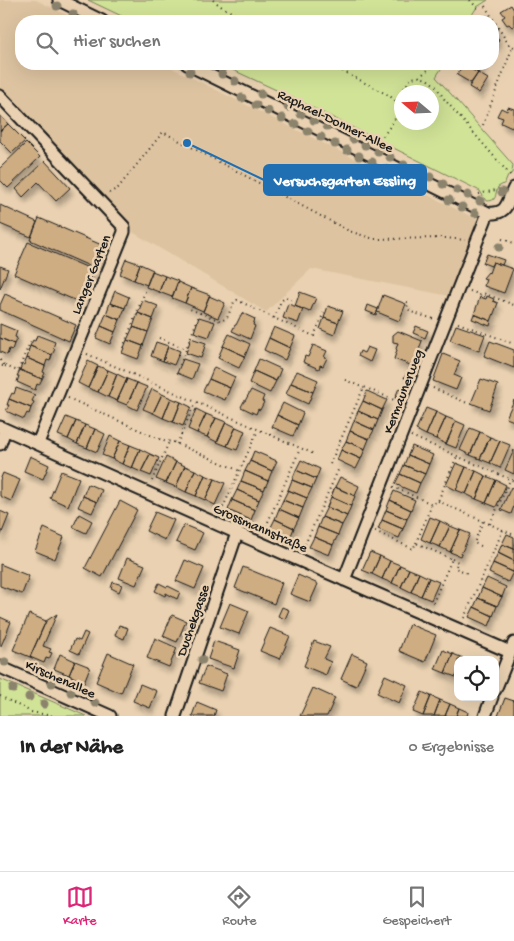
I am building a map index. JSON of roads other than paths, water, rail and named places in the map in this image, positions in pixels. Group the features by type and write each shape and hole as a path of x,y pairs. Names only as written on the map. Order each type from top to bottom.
{"street":[{"path":"59,0 90,15"},
{"name":"Raphael-Donner-Allee","path":"199,70 488,213"},
{"name":"Langer Garten","path":"0,96 124,227 124,232 38,443"},
{"path":"488,213 497,214 504,210 514,188"},
{"name":"Kermaunerweg","path":"344,580 488,213"},
{"path":"0,444 3,428"},
{"name":"Grossmannstraße","path":"3,428 258,543 458,630 512,647"},
{"name":"Duchekgasse","path":"175,716 237,533"},
{"path":"499,680 512,647"},
{"name":"Kirschenallee","path":"0,667 110,716"},
{"path":"485,716 491,701"}],"place":[{"name":"Versuchsgarten Essling","path":"187,143"}]}
